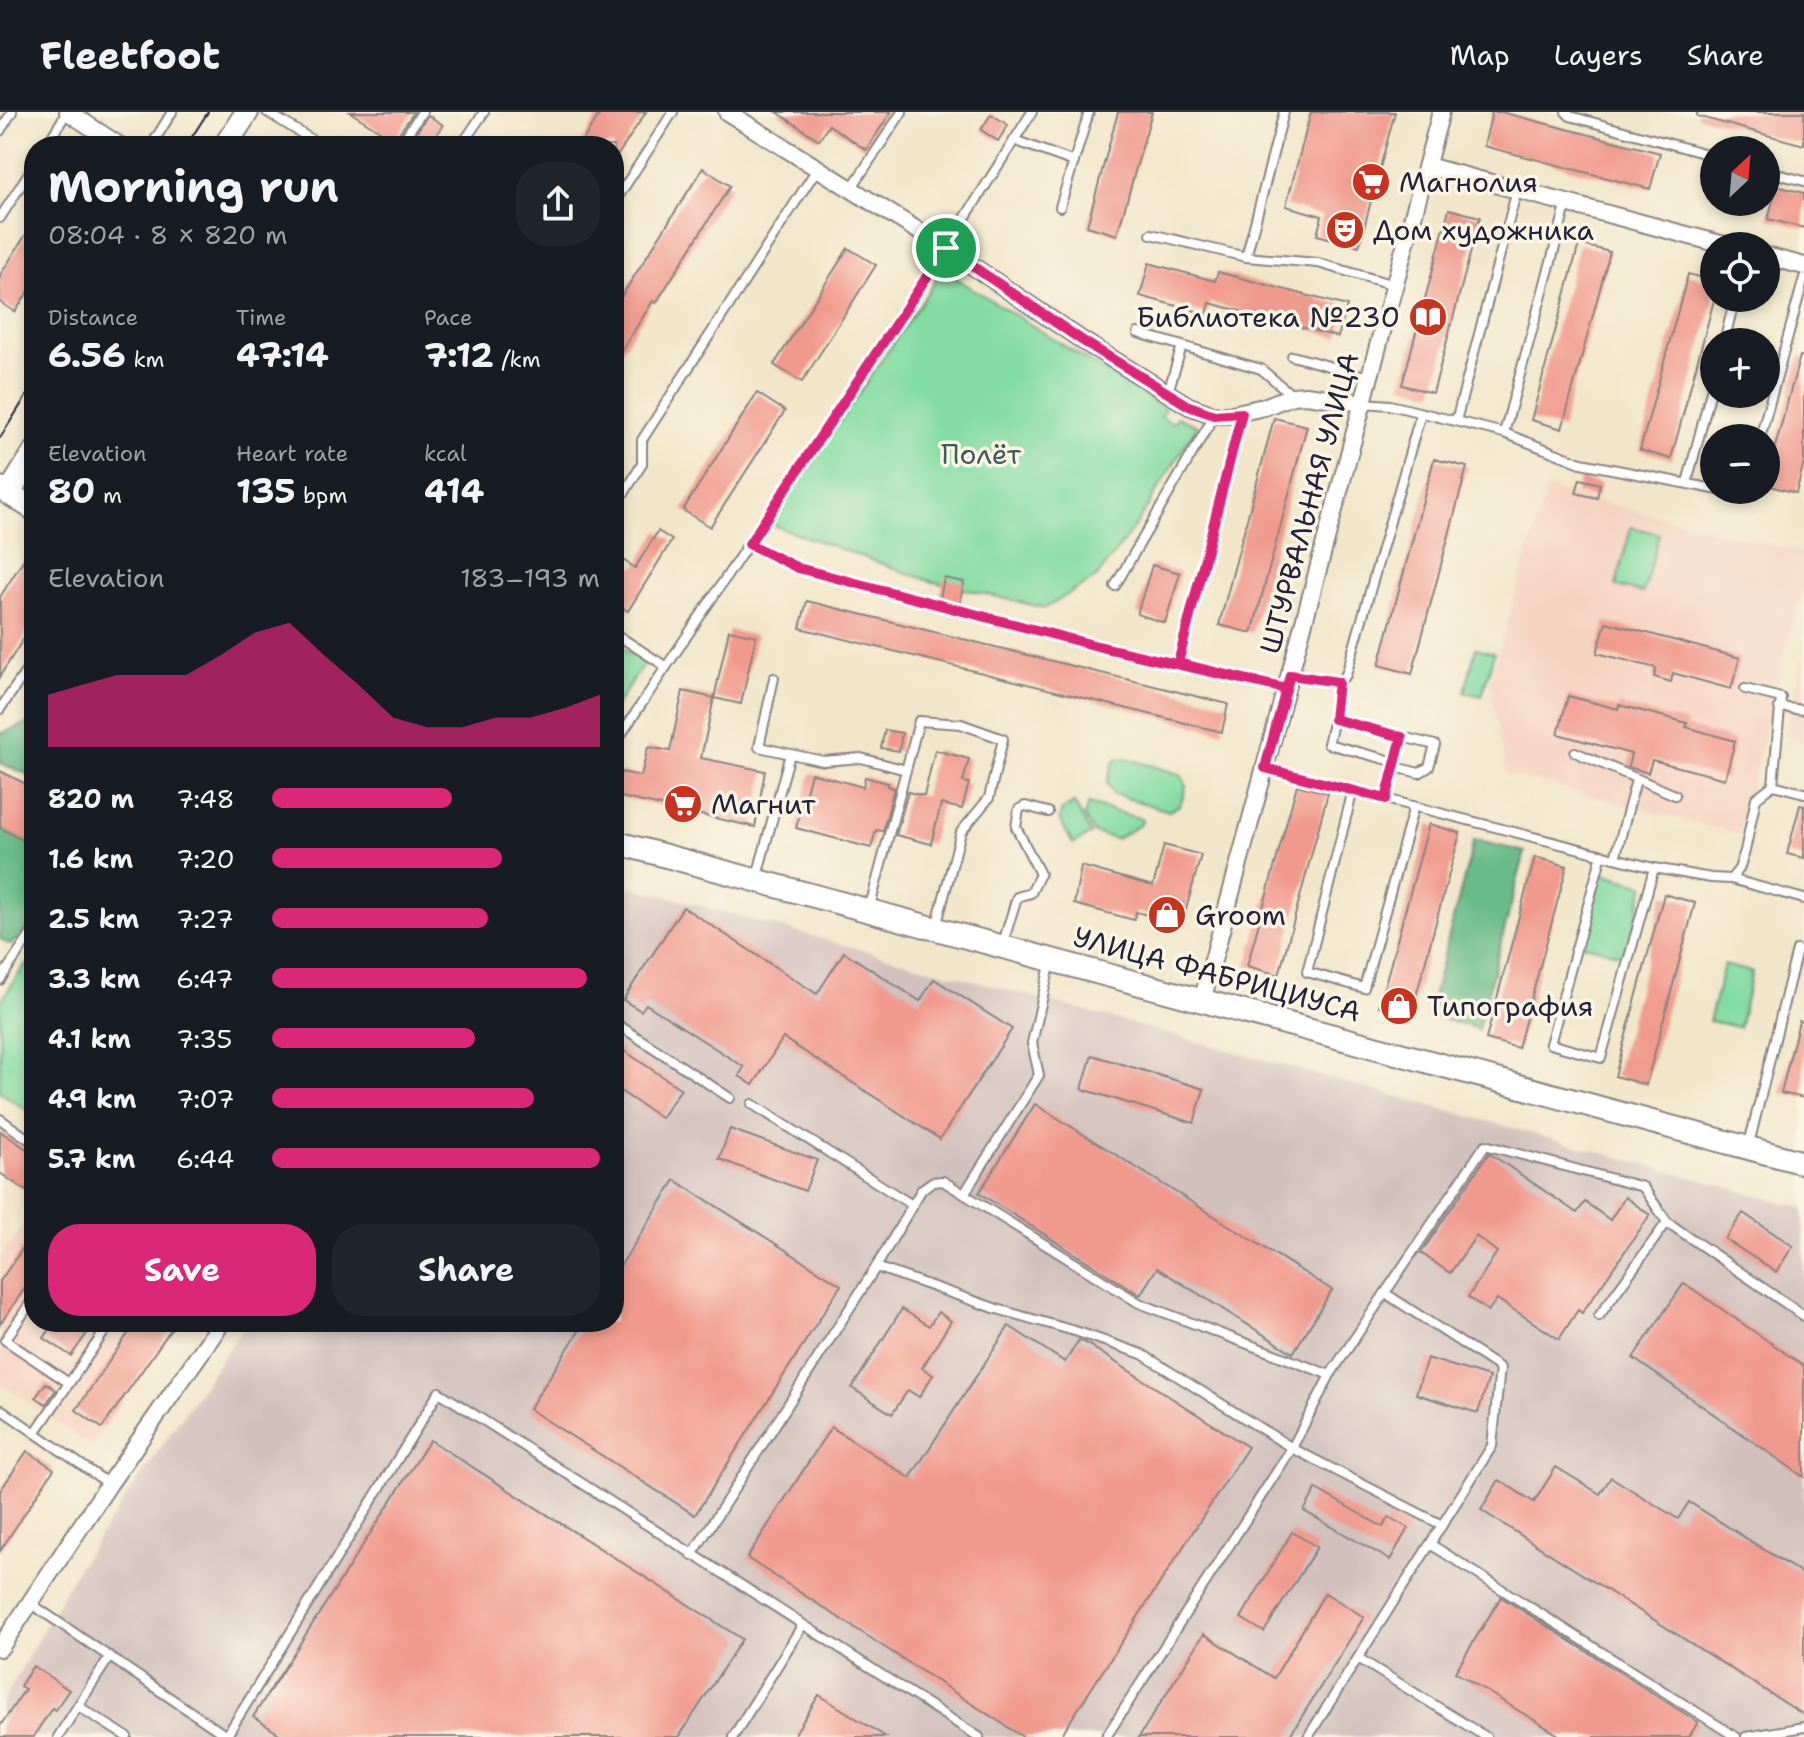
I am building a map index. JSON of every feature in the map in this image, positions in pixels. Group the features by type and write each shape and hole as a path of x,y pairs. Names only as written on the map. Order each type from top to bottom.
{"main road":[{"path":"231,136 247,112"},
{"path":"24,465 4,490 24,503"},
{"name":"УЛИЦА ФАБРИЦИУСА","path":"624,845 1804,1163"}],"street":[{"path":"68,112 105,136"},
{"path":"727,112 946,248 1083,341 1189,406 1214,415 1242,413 1292,396 1364,403"},
{"name":"ШТУРВАЛЬНАЯ УЛИЦА","path":"1202,1001 1441,112"},
{"path":"1427,166 1700,239"},
{"path":"1780,260 1804,266"},
{"path":"0,1648 215,1332"}],"lane":[{"path":"0,131 12,112"},
{"path":"52,136 68,112"},
{"path":"157,136 172,112"},
{"path":"267,112 306,136"},
{"path":"406,136 422,112"},
{"path":"468,136 484,112"},
{"path":"624,188 673,112"},
{"path":"851,189 902,112"},
{"path":"624,729 946,248 1032,112"},
{"path":"1060,207 1089,112"},
{"path":"1246,257 1284,112"},
{"path":"1566,112 1570,116 1700,152"},
{"path":"1014,140 1074,162"},
{"path":"625,492 642,464 642,440 818,168"},
{"path":"1780,175 1804,181"},
{"path":"0,218 24,181"},
{"path":"1456,421 1517,190"},
{"path":"1504,433 1567,203"},
{"path":"1151,234 1246,257 1318,263 1395,285"},
{"path":"1764,424 1804,278"},
{"path":"1138,333 1261,369 1292,396"},
{"path":"1167,393 1182,346"},
{"path":"1292,356 1370,377"},
{"path":"1364,403 1390,405 1504,433 1581,463 1700,486"},
{"path":"1687,483 1706,408"},
{"path":"1178,663 1242,413"},
{"path":"749,544 798,568 1097,646 1288,682 1338,682 1346,675 1421,413"},
{"path":"1115,586 1214,415"},
{"path":"624,639 665,666"},
{"path":"0,709 24,676"},
{"path":"774,678 759,747 823,761 861,758 906,770"},
{"path":"1334,719 1435,745 1429,767 1419,773 1328,744 1338,682"},
{"path":"1731,879 1739,869 1745,851 1756,798 1773,785 1781,698 1745,689"},
{"path":"1779,707 1804,710"},
{"path":"869,911 919,721 961,724 1003,739 989,798 961,832 935,929"},
{"path":"1386,799 1402,737"},
{"path":"1575,752 1675,795"},
{"path":"756,880 790,754"},
{"path":"1265,768 1654,868 1731,879 1804,899"},
{"path":"1615,858 1636,780"},
{"path":"1773,785 1804,793"},
{"path":"1353,790 1307,972 1364,988 1414,806"},
{"path":"1002,947 1017,897 1031,893 1040,874 1016,827 1019,809 1025,806 1048,812"},
{"path":"1602,854 1550,1044 1601,1058 1654,868"},
{"path":"0,980 24,945"},
{"path":"1748,1148 1797,950"},
{"path":"964,1194 1039,1075 1032,1043 1052,960"},
{"path":"624,1029 730,1098"},
{"path":"752,1104 912,1205"},
{"path":"0,1119 24,1136"},
{"path":"1106,1737 1292,1448 1330,1375 1485,1145 1643,1187 1667,1222 1804,1316"},
{"path":"692,1555 876,1267 922,1189 932,1182 943,1181 1139,1303 1330,1375"},
{"path":"1599,1316 1667,1222"},
{"path":"876,1267 1142,1354 1292,1448 1442,1525"},
{"path":"1308,1737 1492,1446 1500,1368 1385,1293"},
{"path":"24,1312 5,1340 69,1383"},
{"path":"35,1433 104,1332"},
{"path":"30,1603 227,1737 439,1392 979,1737"},
{"path":"1,1411 109,1484"},
{"path":"1430,1544 1736,1737"},
{"path":"733,1737 802,1626"},
{"path":"58,1737 110,1656"},
{"path":"1358,1658 1486,1737"},
{"path":"78,1706 127,1737"},
{"path":"1746,1737 1804,1727"}],"shaded area":[{"path":"1547,488 1804,553 1804,580 1739,834 1506,774 1490,682"},
{"path":"1804,652 1804,742 1784,736"},
{"path":"624,885 1804,1208 1804,1737 0,1737 0,1707 77,1569 240,1332 624,1332"},
{"path":"24,1225 24,1332 173,1332 91,1446 0,1383 0,1257"}],"green space":[{"name":"Полёт","path":"943,270 1165,409 1161,416 1173,423 1177,417 1197,426 1138,522 1096,578 1045,608 930,581 770,524"},
{"path":"1631,527 1659,534 1643,593 1616,586"},
{"path":"1476,648 1494,653 1482,696 1465,692"},
{"path":"624,649 645,662 624,694"},
{"path":"24,725 24,773 0,763 0,734"},
{"path":"1118,758 1183,777 1186,785 1180,805 1169,811 1113,794 1107,783 1113,763"},
{"path":"1074,803 1091,834 1073,844 1059,819 1062,810"},
{"path":"1088,804 1142,819 1141,824 1116,839 1094,833 1084,816"},
{"path":"0,828 24,841 24,932 11,945 0,939"},
{"path":"1474,840 1525,852 1478,1029 1428,1015"},
{"path":"1601,873 1645,885 1625,956 1582,944"},
{"path":"1724,965 1752,972 1739,1027 1709,1021"},
{"path":"24,967 24,1108 0,1092 0,1002"}],"building":[{"path":"350,112 414,112 397,136 388,136"},
{"path":"601,112 646,112 624,146 624,136 585,136"},
{"path":"777,112 891,112 866,150 829,125 819,140"},
{"path":"1118,112 1152,112 1117,235 1087,226"},
{"path":"1311,112 1395,112 1359,246 1317,235 1322,216 1286,206"},
{"path":"1492,112 1660,153 1650,189 1484,146"},
{"path":"1697,112 1804,112 1804,145 1780,136 1697,116"},
{"path":"991,114 1008,125 998,141 981,130"},
{"path":"428,115 443,125 436,136 414,136"},
{"path":"703,168 730,186 656,303 653,301 624,346 624,292"},
{"path":"1780,187 1804,193 1804,228 1768,219 1769,216 1780,216"},
{"path":"1449,209 1480,217 1433,393 1402,385"},
{"path":"24,238 24,298 15,312 0,302 0,275"},
{"path":"1579,244 1610,252 1562,429 1531,420"},
{"path":"848,248 876,265 802,382 774,365"},
{"path":"1149,263 1215,281 1218,272 1347,306 1338,337 1210,303 1207,314 1140,296"},
{"path":"1688,274 1700,277 1700,312 1711,312 1706,328 1700,328 1700,352 1671,459 1640,450"},
{"path":"1800,356 1804,356 1804,462 1796,493 1780,489 1780,429"},
{"path":"757,393 785,411 710,527 683,510"},
{"path":"1274,418 1307,426 1252,633 1219,625"},
{"path":"1434,459 1467,467 1412,674 1379,665"},
{"path":"1580,479 1600,484 1597,498 1576,493"},
{"path":"658,531 672,540 628,611 624,608 624,561 635,568"},
{"path":"24,559 24,638 0,676 0,597"},
{"path":"1152,565 1180,573 1165,623 1137,614"},
{"path":"944,578 964,582 960,603 940,598"},
{"path":"807,601 1228,704 1222,732 800,628"},
{"path":"1606,622 1740,658 1731,689 1673,673 1671,682 1654,677 1656,668 1597,653"},
{"path":"729,630 756,636 741,704 714,698"},
{"path":"683,691 714,698 701,758 765,771 755,827 624,798 624,773 641,776 648,747 670,751"},
{"path":"1568,696 1658,715 1687,723 1686,727 1735,741 1725,779 1652,760 1648,773 1628,767 1631,754 1558,734"},
{"path":"885,730 902,733 899,751 881,748"},
{"path":"935,750 969,759 963,782 969,783 962,809 941,804 931,844 896,835 908,792 924,796"},
{"path":"0,771 24,783 24,841 0,828"},
{"path":"811,773 863,787 865,777 888,783 894,788 883,831 876,830 871,848 796,828"},
{"path":"1297,785 1328,793 1279,975 1247,966"},
{"path":"1800,805 1804,806 1804,858 1787,854"},
{"path":"1429,824 1460,833 1411,1015 1379,1006"},
{"path":"1164,845 1201,855 1182,924 1136,912 1134,920 1074,904 1081,866 1153,886"},
{"path":"1535,857 1567,866 1518,1048 1486,1039"},
{"path":"1664,894 1695,903 1646,1085 1615,1076"},
{"path":"683,907 817,994 844,952 920,1001 934,979 1012,1029 940,1139 783,1038 753,1085 739,1076 744,1067 646,1004 641,1011 624,998"},
{"path":"1799,1021 1804,1022 1804,1098 1781,1093"},
{"path":"624,1051 681,1089 661,1118 624,1094"},
{"path":"1092,1055 1204,1089 1194,1123 1082,1089"},
{"path":"1035,1104 1332,1290 1293,1353 1157,1268 1140,1295 979,1193"},
{"path":"730,1129 817,1160 805,1191 719,1159"},
{"path":"0,1131 24,1147 24,1189 0,1173"},
{"path":"1489,1153 1577,1213 1585,1202 1610,1220 1625,1197 1650,1215 1582,1313 1578,1310 1559,1339 1497,1299 1488,1311 1468,1297 1497,1252 1476,1236 1450,1273 1421,1253"},
{"path":"675,1180 841,1285 695,1515 529,1409 579,1332 624,1332 624,1260"},
{"path":"1743,1213 1793,1246 1776,1272 1725,1239"},
{"path":"24,1246 24,1289 0,1324 0,1281"},
{"path":"1684,1283 1804,1366 1804,1477 1633,1358"},
{"path":"902,1309 929,1326 938,1312 951,1321 922,1368 933,1375 919,1397 908,1390 892,1414 852,1388"},
{"path":"1009,1326 1065,1362 1079,1340 1084,1342 1248,1447 1060,1737 1023,1737 747,1558 831,1427 910,1478"},
{"path":"48,1332 88,1332 71,1356 44,1338"},
{"path":"129,1332 169,1332 102,1428 76,1410"},
{"path":"1427,1358 1489,1377 1478,1413 1416,1394"},
{"path":"46,1383 56,1390 46,1404 36,1397"},
{"path":"430,1440 742,1639 679,1737 284,1737 253,1717"},
{"path":"27,1451 54,1469 0,1551 0,1491"},
{"path":"1556,1467 1600,1494 1611,1477 1678,1519 1689,1502 1804,1575 1804,1715 1481,1510 1499,1480 1534,1502"},
{"path":"1316,1489 1383,1527 1389,1517 1408,1528 1390,1560 1304,1511"},
{"path":"1292,1532 1317,1547 1264,1632 1241,1618"},
{"path":"1325,1593 1364,1617 1289,1737 1139,1737 1204,1634 1274,1678"},
{"path":"1501,1597 1698,1722 1689,1737 1562,1737 1455,1672"},
{"path":"33,1666 69,1690 55,1710 52,1708 33,1737 0,1737 0,1726 25,1689 20,1686"},
{"path":"819,1695 886,1737 793,1737"}],"tram line":[{"path":"192,136 208,112"},
{"path":"0,438 24,400"}],"place":[{"name":"Магнолия","path":"1371,182"},
{"name":"Дом художника","path":"1345,230"},
{"name":"Библиотека №230","path":"1428,317"},
{"name":"Магнит","path":"683,804"},
{"name":"Groom","path":"1167,915"},
{"name":"Типография","path":"1399,1006"}],"route":[{"path":"946,248 749,544 798,568 1097,646 1286,689 1290,675 1338,682 1334,719 1402,737 1386,799 1265,768 1286,689 1178,663 1242,413 1214,415 1189,406 1083,341 946,248"}]}
